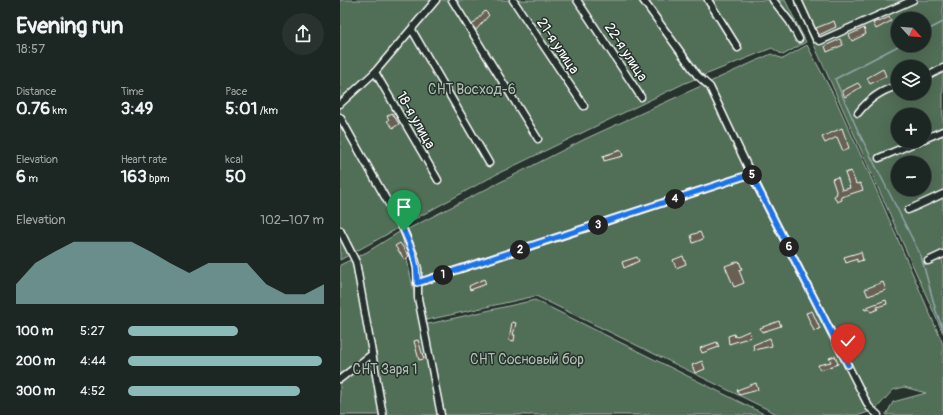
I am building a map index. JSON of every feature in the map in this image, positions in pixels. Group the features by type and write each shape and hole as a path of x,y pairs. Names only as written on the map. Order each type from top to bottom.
{"street":[{"path":"340,104 375,72 436,0"},
{"path":"452,0 538,139"},
{"name":"21-я улица","path":"513,0 584,106"},
{"name":"22-я улица","path":"578,0 641,97"},
{"path":"643,0 697,75 710,87 751,174 869,407 878,415"},
{"path":"708,0 738,48"},
{"path":"773,0 790,22 798,40"},
{"path":"798,0 816,39 820,41 913,0"},
{"path":"412,30 489,163"},
{"path":"931,74 943,68"},
{"name":"18-я улица","path":"375,72 438,180"},
{"path":"858,113 868,101 891,88"},
{"path":"340,117 404,231 414,255 418,269 417,283 420,306 441,415"},
{"path":"931,136 943,131"},
{"path":"879,158 903,148"},
{"path":"417,283 751,174"},
{"path":"908,210 943,194"},
{"path":"340,230 356,262 383,415"},
{"path":"340,244 346,241"},
{"path":"928,261 943,254"},
{"path":"340,379 372,354"}],"green space":[{"name":"СНТ Восход-6","path":"340,0 785,0 806,42 783,55 772,48 685,83 497,174 340,260"},
{"path":"794,0 943,0 943,333"},
{"path":"807,45 834,96 943,344 943,415 886,415 893,402 926,393 904,387 893,390 876,409 860,415 779,415 536,296 427,320 404,231 585,139 771,54 783,59"},
{"name":"СНТ Заря 1","path":"401,231 440,415 340,415 340,265 367,252"},
{"name":"СНТ Сосновый бор","path":"535,300 766,415 442,415 424,325"}],"building":[{"path":"485,11 489,15 476,30 472,25"},
{"path":"889,17 891,21 876,29 873,23"},
{"path":"834,21 836,27 819,35 816,28"},
{"path":"864,28 866,34 852,41 849,35"},
{"path":"840,39 843,45 827,52 825,46"},
{"path":"883,69 886,76 870,84 867,78"},
{"path":"858,83 861,87 845,97 842,91"},
{"path":"392,113 399,124 393,128 387,121 389,120 387,116"},
{"path":"842,128 849,148 843,151 837,137 825,143 822,137"},
{"path":"621,150 623,156 604,161 603,156"},
{"path":"851,171 856,184 860,183 863,190 841,197 842,200 837,202 834,196 837,194 832,179 838,177 842,190 850,188 845,173"},
{"path":"700,232 703,239 693,243 691,235"},
{"path":"400,243 409,256 405,260 395,246"},
{"path":"861,252 863,260 857,262 857,259 846,263 844,257"},
{"path":"683,256 686,264 676,268 673,260"},
{"path":"637,257 639,261 624,268 622,262"},
{"path":"739,261 742,269 739,270 744,283 734,287 725,266"},
{"path":"484,279 486,284 470,290 469,286"},
{"path":"883,282 886,290 868,296 865,289"},
{"path":"886,300 887,304 877,307 878,309 871,312 869,309 865,310 864,308"},
{"path":"812,311 820,329 814,331 806,313"},
{"path":"779,321 781,326 762,332 760,328"},
{"path":"512,322 516,323 513,335 515,335 514,341 509,340"},
{"path":"749,331 751,337 729,344 728,336 734,334 735,337"},
{"path":"770,338 772,346 754,350 753,345"},
{"path":"418,340 424,359 419,360 414,341"},
{"path":"717,342 719,347 702,353 700,348"},
{"path":"835,356 838,364 820,370 818,365 831,362 829,358"},
{"path":"702,361 705,369 695,373 692,365"},
{"path":"756,383 758,390 739,395 737,390"}],"waterway":[{"path":"931,28 943,22"},
{"path":"891,50 835,79 858,131 921,256 936,311 943,329"}],"route":[{"path":"404,231 418,269 417,283 751,174 755,179 848,365"}]}
